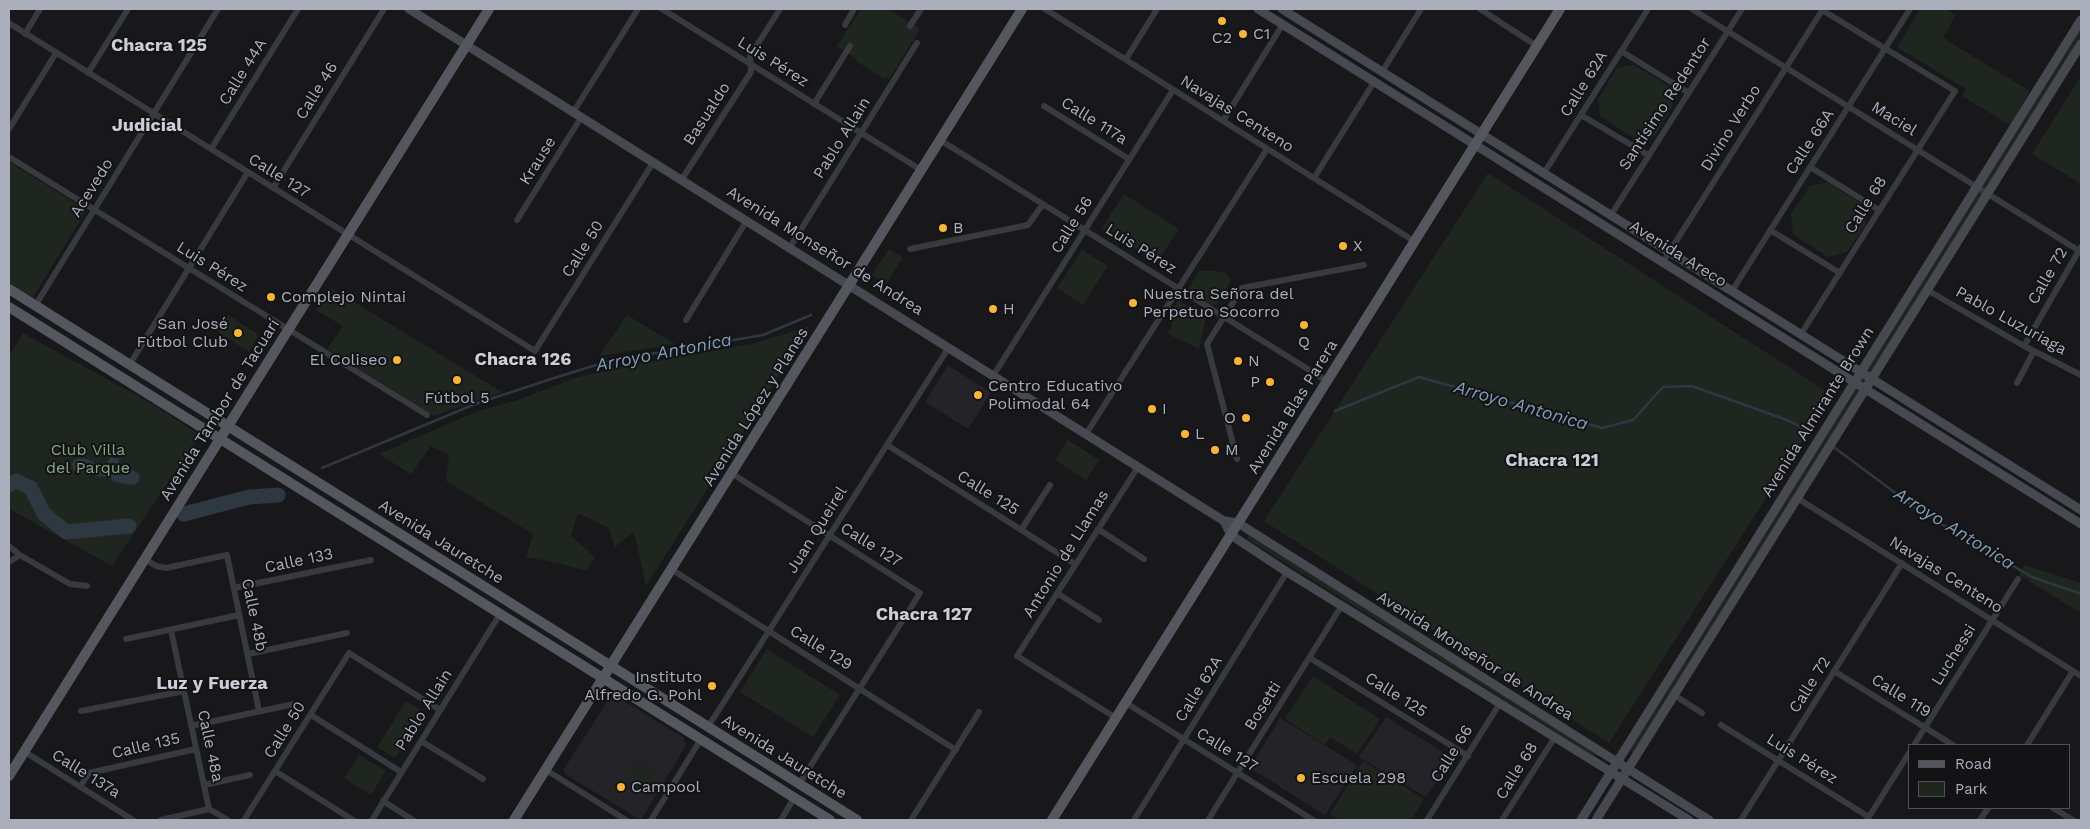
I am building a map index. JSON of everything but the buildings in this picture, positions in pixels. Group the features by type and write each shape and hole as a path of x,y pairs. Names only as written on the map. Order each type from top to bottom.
{"main road":[{"name":"Avenida Monseñor de Andrea","path":"409,9 654,161 1224,521 1238,523 1709,820"},
{"name":"Avenida Tambor de Tacuarí","path":"9,776 489,9"},
{"name":"Avenida Areco","path":"1258,9 2081,524"},
{"name":"Avenida Blas Parera","path":"1052,820 1560,9"},
{"name":"Avenida López y Planes","path":"514,820 850,285 1019,10"},
{"name":"Avenida Areco","path":"1288,10 1382,72 2081,510"},
{"name":"Avenida Almirante Brown","path":"1581,820 2081,20"},
{"name":"Avenida Almirante Brown","path":"1596,820 2081,44"},
{"name":"Avenida Jauretche","path":"9,289 857,820"},
{"name":"Avenida Jauretche","path":"9,307 830,820"},
{"path":"1224,521 1230,535"},
{"name":"Avenida Monseñor de Andrea","path":"1230,535 1689,820"}],"street":[{"path":"25,34 40,9"},
{"path":"88,73 128,9"},
{"name":"Acevedo","path":"35,306 218,9"},
{"name":"Calle 44A","path":"211,150 298,9"},
{"name":"Calle 46","path":"273,188 384,9"},
{"name":"Krause","path":"517,220 638,9"},
{"name":"Luis Pérez","path":"662,9 921,170"},
{"name":"Basualdo","path":"682,179 751,72 750,56 780,9"},
{"path":"844,25 854,9"},
{"path":"910,26 921,9"},
{"name":"Navajas Centeno","path":"1045,9 1414,242"},
{"path":"1126,60 1157,9"},
{"path":"1382,72 1422,9"},
{"path":"1480,9 1537,46"},
{"name":"Calle 62A","path":"1544,173 1648,9"},
{"name":"Maciel","path":"1692,9 2081,250"},
{"name":"Santísimo Redentor","path":"1611,215 1742,9"},
{"path":"1822,9 1884,50"},
{"name":"Divino Verbo","path":"1663,262 1822,9"},
{"name":"Calle 66A","path":"1732,291 1910,9"},
{"name":"Calle 127","path":"9,24 535,351"},
{"path":"1223,121 1283,24"},
{"name":"Pablo Allain","path":"790,247 917,43"},
{"path":"814,104 850,46"},
{"name":"Calle 68","path":"1801,334 1955,91 1884,50"},
{"path":"1621,51 1689,93"},
{"path":"9,129 56,53"},
{"path":"1314,178 1374,82"},
{"name":"Calle 56","path":"993,376 1173,90"},
{"name":"Calle 117a","path":"1044,106 1129,160"},
{"path":"1581,115 1648,155"},
{"name":"Luis Pérez","path":"940,140 1327,381"},
{"path":"1086,434 1267,148"},
{"name":"Luis Pérez","path":"9,157 427,416"},
{"name":"Calle 50","path":"535,351 654,161"},
{"path":"1810,167 1880,210"},
{"path":"130,364 248,172"},
{"path":"910,249 1028,225 1043,204"},
{"path":"686,320 747,220"},
{"path":"1770,230 1840,273"},
{"name":"Calle 72","path":"2024,346 2081,250"},
{"path":"1237,459 1207,344 1223,317 1242,288 1364,265"},
{"name":"Pablo Luzuriaga","path":"1927,290 2024,346 2081,375"},
{"name":"Juan Queirel","path":"708,727 949,347"},
{"path":"2017,383 2034,351"},
{"name":"Calle 125","path":"886,444 1075,564"},
{"name":"Antonio de Llamas","path":"1116,718 1018,656 1138,467"},
{"name":"Calle 127","path":"731,473 920,593 860,689"},
{"path":"1021,530 1050,485"},
{"name":"Navajas Centeno","path":"1797,498 2081,676"},
{"path":"1098,529 1144,559"},
{"path":"9,546 20,555 70,584 88,586"},
{"path":"9,562 20,555"},
{"name":"Calle 48b","path":"145,559 156,566 166,568 227,555 259,711"},
{"name":"Calle 133","path":"234,588 371,560"},
{"name":"Calle 72","path":"1741,820 1902,563"},
{"name":"Calle 129","path":"671,569 956,750"},
{"name":"Calle 62A","path":"1134,820 1288,572"},
{"name":"Luchessi","path":"1915,744 2018,579"},
{"path":"1058,593 1099,620"},
{"name":"Bosetti","path":"1208,820 1342,605"},
{"name":"Pablo Allain","path":"372,820 500,614"},
{"path":"126,640 239,616"},
{"name":"Calle 48a","path":"170,630 209,809"},
{"path":"248,654 347,633"},
{"name":"Calle 50","path":"244,820 349,653 440,710"},
{"name":"Calle 125","path":"1310,658 1468,756"},
{"name":"Calle 119","path":"1834,671 1951,744"},
{"path":"2028,744 2073,671"},
{"path":"799,784 860,689"},
{"path":"81,711 184,692"},
{"path":"1674,695 1702,713"},
{"name":"Calle 127","path":"1126,703 1313,820"},
{"name":"Calle 66","path":"1427,820 1500,703"},
{"name":"Calle 135","path":"191,726 294,704"},
{"path":"911,820 980,712"},
{"path":"310,715 402,772"},
{"name":"Luis Pérez","path":"1721,725 1868,819"},
{"name":"Calle 68","path":"1502,820 1554,737"},
{"path":"651,820 701,740"},
{"path":"421,741 483,779"},
{"name":"Calle 135","path":"80,787 89,773 196,749"},
{"name":"Calle 137a","path":"25,752 133,820"},
{"path":"1868,819 1908,755"},
{"path":"546,770 626,820"},
{"path":"275,771 353,820"},
{"path":"204,785 250,775"},
{"path":"781,820 794,798"},
{"path":"383,801 413,820"},
{"path":"161,820 209,809 228,820"},
{"path":"1980,820 1987,809"},
{"path":"2055,809 2073,820"}],"shaded area":[{"path":"948,365 991,393 968,429 925,402"},
{"path":"111,457 119,459 119,471 121,474 126,475 132,470 139,474 138,483 131,485 113,481 110,477 96,476 87,467 83,472 78,473 73,469 72,464 75,459 87,459 104,467"},
{"path":"616,696 684,738 686,745 641,820 565,774 564,769 610,697"},
{"path":"1386,717 1453,758 1426,797 1359,757"},
{"path":"1280,718 1357,765 1325,815 1250,768"}],"green space":[{"path":"861,9 888,9 920,29 889,79 886,77 885,79 856,61 857,59 837,46"},
{"path":"1920,9 1946,9 1956,15 1943,38 2030,91 2010,125 1962,96 1966,89 1897,47"},
{"path":"2081,28 2081,38 1634,753 1630,750"},
{"path":"1634,65 1672,88 1672,107 1655,136 1635,139 1600,116 1598,99 1617,68"},
{"path":"2081,76 2081,184 2032,154"},
{"path":"9,162 87,210 31,300 9,286"},
{"path":"1488,173 1832,395 1609,743 1264,521"},
{"path":"1827,182 1865,206 1866,224 1847,252 1828,257 1793,234 1791,214 1810,186"},
{"path":"1124,194 1179,229 1157,262 1102,228"},
{"path":"889,249 903,258 886,284 872,275"},
{"path":"1082,250 1108,266 1083,305 1057,288"},
{"path":"1199,271 1226,273 1231,280 1214,306 1190,293 1189,288"},
{"name":"El Coliseo","path":"331,288 502,392 434,416 327,349 343,326 316,310"},
{"path":"1178,300 1206,318 1199,349 1168,334 1172,324 1168,316"},
{"name":"San José Fútbol Club","path":"228,315 259,335 249,352 218,332"},
{"path":"627,315 675,344 599,356"},
{"path":"810,326 646,586 634,532 615,547 609,528 578,513 571,536 595,557 586,571 526,557 533,534 446,481 449,455 431,446 411,474 379,454 478,411 518,400 578,377 630,365 752,344"},
{"name":"Club Villa del Parque","path":"23,333 152,404 200,435 112,566 9,509 9,355"},
{"path":"1068,440 1099,460 1086,480 1055,460"},
{"path":"1249,535 1598,754 1596,757 1247,539"},
{"path":"2024,565 2081,583 2081,613 2019,575"},
{"path":"767,649 840,695 813,737 740,692"},
{"path":"1313,676 1380,719 1357,754 1330,737 1325,745 1285,719"},
{"path":"406,701 424,712 395,758 377,747"},
{"path":"359,755 386,771 371,795 344,778"},
{"path":"636,757 664,775 655,790 626,772"},
{"path":"1363,761 1424,799 1411,820 1339,820 1330,814"}],"waterway":[{"name":"Arroyo Antonica","path":"322,468 475,404 548,380 609,361 763,335 811,315"},
{"name":"Arroyo Antonica","path":"1335,411 1419,377 1602,428 1633,420 1663,387 1692,386 1787,420 1811,432"},
{"name":"Arroyo Antonica","path":"1835,448 1921,512 2032,577 2081,594"},
{"name":"Arroyo Antonica","path":"9,485 16,481 31,488 44,514 66,532 129,526"},
{"name":"Arroyo Antonica","path":"184,514 249,497 278,495"}],"place":[{"name":"C2","path":"1222,21"},
{"name":"C1","path":"1243,34"},
{"name":"B","path":"943,228"},
{"name":"X","path":"1343,246"},
{"name":"Complejo Nintai","path":"271,297"},
{"name":"Nuestra Señora del Perpetuo Socorro","path":"1133,303"},
{"name":"H","path":"993,309"},
{"name":"Q","path":"1304,325"},
{"name":"San José Fútbol Club","path":"238,333"},
{"name":"El Coliseo","path":"397,360"},
{"name":"N","path":"1238,361"},
{"name":"Fútbol 5","path":"457,380"},
{"name":"P","path":"1270,382"},
{"name":"Centro Educativo Polimodal 64","path":"978,395"},
{"name":"I","path":"1152,409"},
{"name":"O","path":"1246,418"},
{"name":"L","path":"1185,434"},
{"name":"M","path":"1215,450"},
{"name":"Instituto Alfredo G. Pohl","path":"712,686"},
{"name":"Escuela 298","path":"1301,778"},
{"name":"Campool","path":"621,787"}],"district":[{"name":"Chacra 125","path":"159,46"},
{"name":"Judicial","path":"147,126"},
{"name":"Chacra 126","path":"523,360"},
{"name":"Chacra 121","path":"1552,461"},
{"name":"Chacra 127","path":"924,615"},
{"name":"Luz y Fuerza","path":"212,684"}]}
